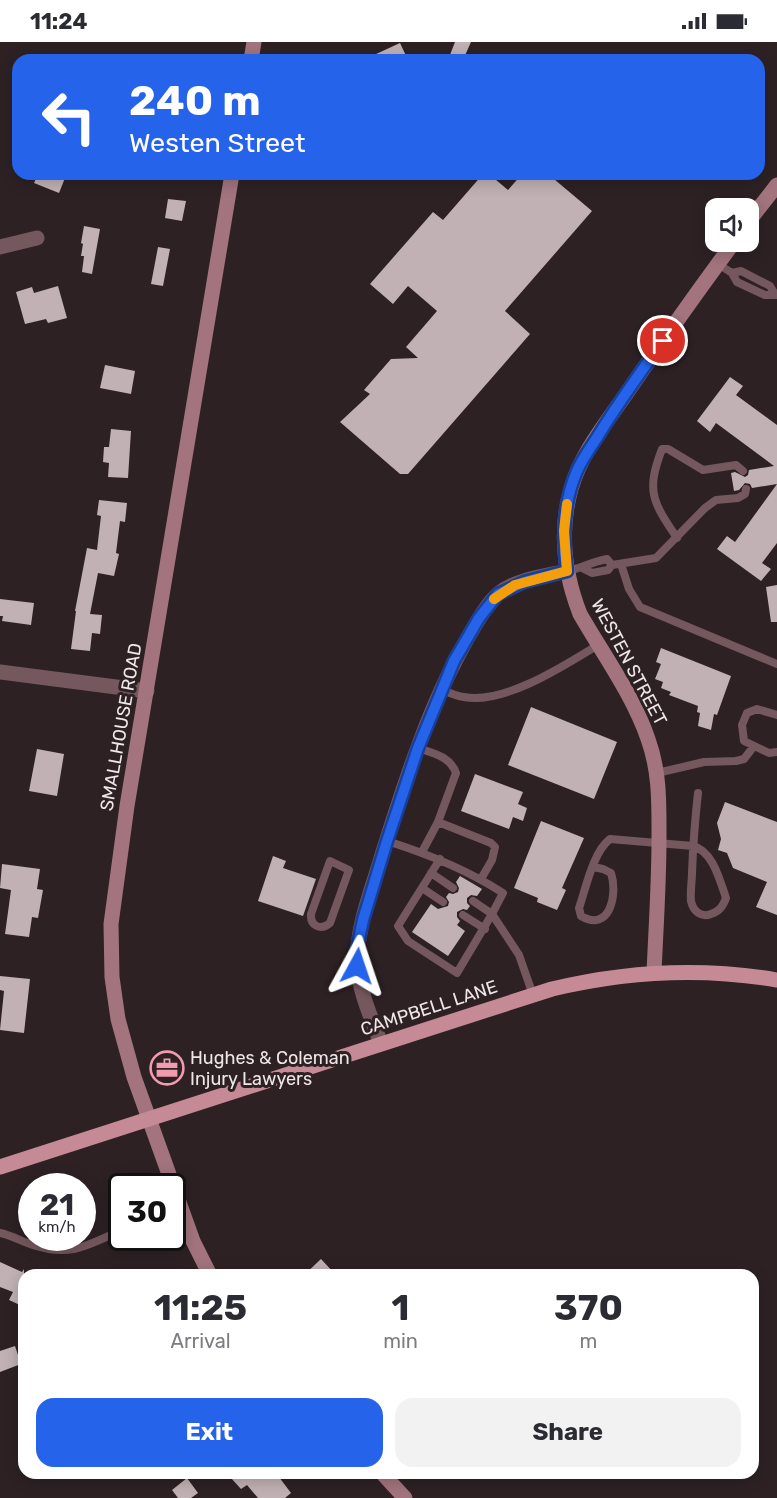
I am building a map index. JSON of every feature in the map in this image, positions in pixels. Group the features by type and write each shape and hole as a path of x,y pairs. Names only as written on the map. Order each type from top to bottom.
{"main road":[{"name":"CAMPBELL LANE","path":"0,1167 533,995 584,982 654,972 721,973 777,980"}],"street":[{"name":"SMALLHOUSE ROAD","path":"167,1173 134,1077 118,1019 112,977 111,924 125,817 231,180"},
{"path":"759,208 777,185"},
{"path":"0,247 37,238"},
{"name":"WESTEN STREET","path":"654,972 659,844 657,773 648,738 638,713 580,614 574,569 564,544 565,520 577,470 609,419 727,252"},
{"path":"381,1044 361,985 357,966 358,944 387,841 418,748 441,690 454,661 479,618 498,594 524,582 574,569"},
{"path":"0,672 147,691"},
{"name":"SMALLHOUSE ROAD","path":"186,1224 207,1269"},
{"path":"388,1479 405,1498"}],"lane":[{"path":"718,264 732,273 737,282 765,295 776,295"},
{"path":"677,538 659,512 652,489 653,471 662,448 668,449 703,470 736,465 743,471"},
{"path":"574,569 591,573 608,570 617,564 656,558 705,508 716,500 738,498 745,494 746,489"},
{"path":"617,564 628,589 640,607 777,664"},
{"path":"441,690 465,698 481,698 503,693 529,684 598,645"},
{"path":"777,715 757,709 747,713 742,725 744,741 769,753 777,752"},
{"path":"657,773 704,762 744,759 753,746"},
{"path":"418,748 444,758 456,772 438,822 422,852"},
{"path":"594,867 611,873 614,880 614,895 612,908 606,916 588,921 581,916 579,909 594,867 603,844 610,839 693,846 700,848 719,877 726,898 722,907 710,915 700,914 691,900 693,846 698,793"},
{"path":"438,822 491,843 495,847 492,860 481,879"},
{"path":"387,841 440,859 481,879 503,893 485,929 457,973 408,941 398,926 440,859"},
{"path":"330,861 349,870 330,923 320,928 310,920 330,861"},
{"path":"432,873 453,888"},
{"path":"422,888 443,902"},
{"path":"473,901 492,914 519,955 533,995"},
{"path":"464,915 485,929"},
{"path":"0,1233 36,1246 63,1252 80,1248 108,1236"}],"building":[{"path":"455,42 471,42 466,54 450,54"},
{"path":"400,43 405,54 376,54"},
{"path":"35,180 64,180 59,193 34,183"},
{"path":"478,180 496,180 508,190 517,180 555,180 592,211 505,311 530,334 408,474 400,474 340,422 370,394 364,390 391,359 418,358 406,347 437,311 408,286 393,304 370,284 433,212 443,220"},
{"path":"168,199 186,201 182,221 165,218"},
{"path":"84,226 100,229 92,274 82,272 84,256 81,256 83,244 81,243"},
{"path":"158,247 170,249 163,286 151,284"},
{"path":"58,286 67,318 48,323 46,319 25,324 16,292 32,287 34,293"},
{"path":"105,365 135,371 131,394 100,388"},
{"path":"730,377 743,386 736,395 777,425 777,484 752,488 750,484 745,483 739,490 734,491 731,473 735,472 745,477 749,470 774,466 716,423 710,432 697,421"},
{"path":"111,429 131,431 128,478 108,477 109,463 103,462 104,447 109,447"},
{"path":"777,484 777,543 762,563 771,569 761,581 717,549 727,536 735,542"},
{"path":"99,500 127,503 125,522 120,521 116,553 119,554 114,576 98,573 90,614 102,615 100,634 92,633 90,651 71,649 75,611 87,548 97,550 101,516 97,515"},
{"path":"777,585 777,622 771,622 766,587"},
{"path":"0,599 34,603 31,625 2,621"},
{"path":"661,648 731,676 717,715 714,714 711,730 698,726 700,713 697,712 698,706 669,695 671,692 661,688 663,682 655,679 661,664 656,662"},
{"path":"531,707 617,742 594,799 508,765"},
{"path":"37,749 64,754 57,796 29,791"},
{"path":"475,774 523,792 518,804 527,808 523,821 513,817 509,829 461,811"},
{"path":"725,802 777,822 777,915 756,907 767,882 733,868 727,853 718,850 721,839 717,823"},
{"path":"541,821 584,838 562,888 566,890 557,910 537,902 538,898 514,888"},
{"path":"273,856 286,861 283,868 316,879 303,916 258,901"},
{"path":"2,864 40,869 37,889 43,890 38,918 32,917 29,937 5,934 11,890 0,888"},
{"path":"460,876 482,889 477,896 471,895 467,898 470,906 467,910 457,912 460,921 457,925 465,931 448,956 412,932 431,904 438,909 448,906 449,902 446,897 449,893 458,892 456,882"},
{"path":"0,976 30,979 24,1033 0,1030 4,991 0,990"},
{"path":"321,1259 330,1269 310,1269"},
{"path":"0,1262 18,1270 18,1304 9,1300 13,1292 0,1287"},
{"path":"15,1346 18,1365 0,1372 0,1351"},
{"path":"188,1479 198,1493 191,1498 178,1498 172,1490"},
{"path":"232,1479 280,1479 291,1493 285,1498 258,1498 247,1485 241,1489"}],"slow traffic":[{"path":"494,599 498,594 515,585 567,571 564,554 567,504"}],"place":[{"name":"Hughes & Coleman Injury Lawyers","path":"167,1068"}],"route":[{"path":"357,966 358,944 363,920 407,778 454,661 479,618 498,594 515,585 567,571 564,544 565,520 577,470 663,341"}]}
